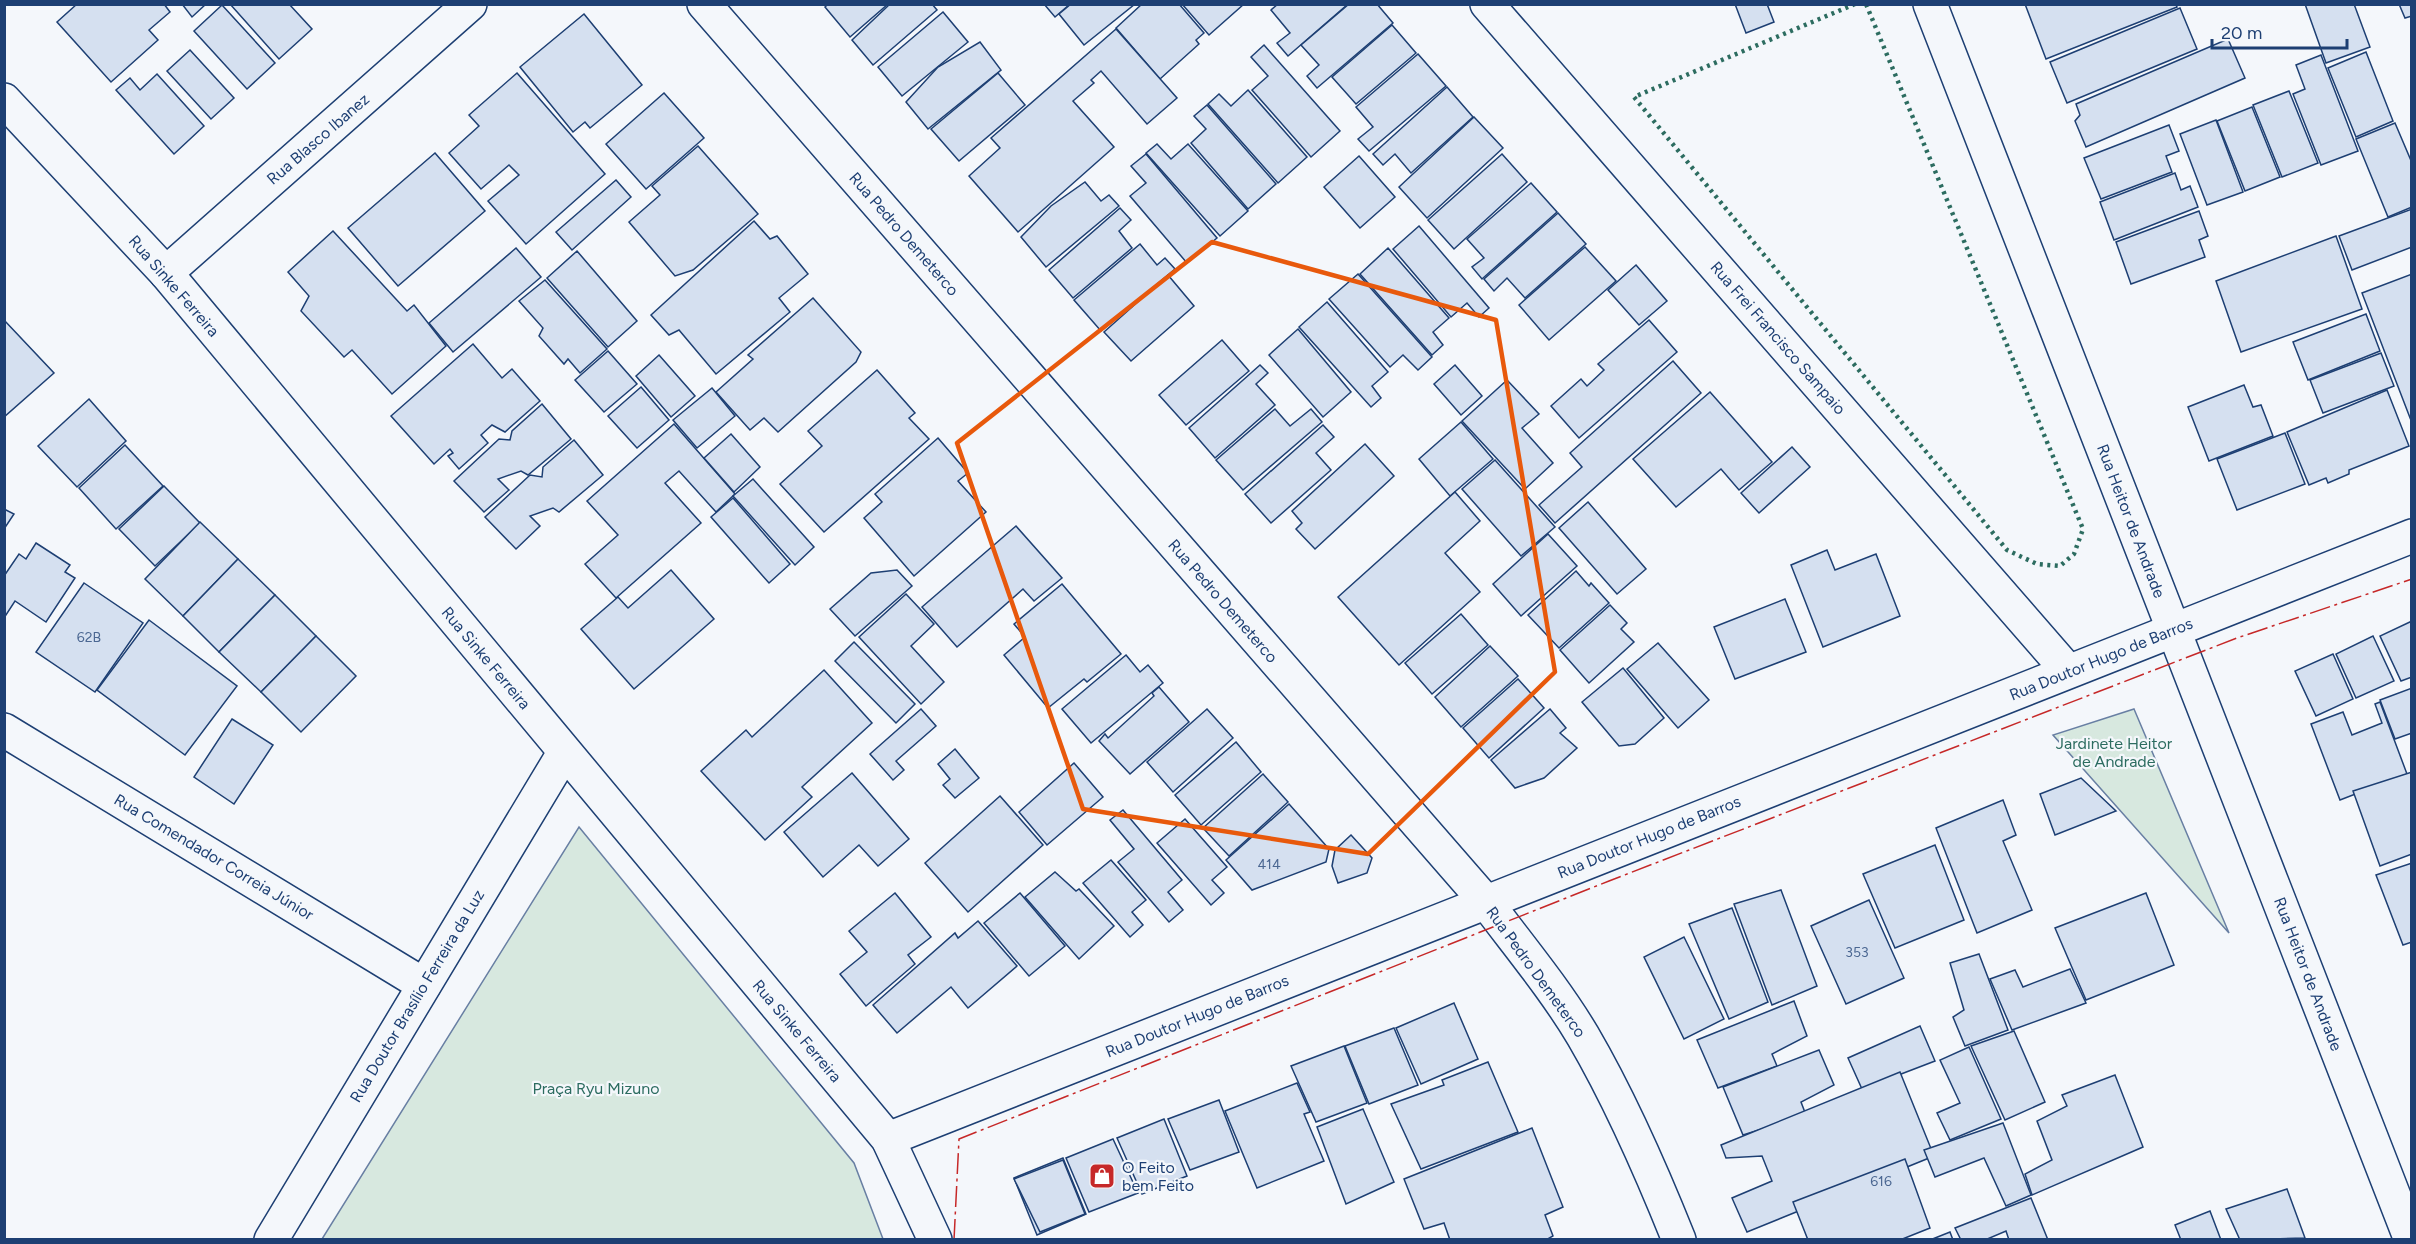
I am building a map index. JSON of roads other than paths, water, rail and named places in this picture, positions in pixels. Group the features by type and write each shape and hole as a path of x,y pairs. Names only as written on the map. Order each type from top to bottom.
{"street":[{"name":"Rua Blasco Ibanez","path":"166,273 470,4"},
{"name":"Rua Pedro Demeterco","path":"704,4 1486,902 1539,971 1582,1034 1622,1107 1679,1239"},
{"name":"Rua Frei Francisco Sampaio","path":"1487,4 2068,671"},
{"name":"Rua Heitor de Andrade","path":"1930,4 2411,1239"},
{"name":"Rua Sinke Ferreira","path":"4,100 166,273 888,1139 934,1239"},
{"name":"Rua Doutor Hugo de Barros","path":"888,1139 2412,536"},
{"name":"Rua Comendador Correia Júnior","path":"4,730 424,985"},
{"name":"Rua Doutor Brasílio Ferreira da Luz","path":"271,1239 564,753"}],"place":[{"name":"O Feito bem Feito","path":"1102,1176"}],"park label":[{"name":"Jardinete Heitor de Andrade","path":"2114,752"},
{"name":"Praça Ryu Mizuno","path":"596,1088"}]}
